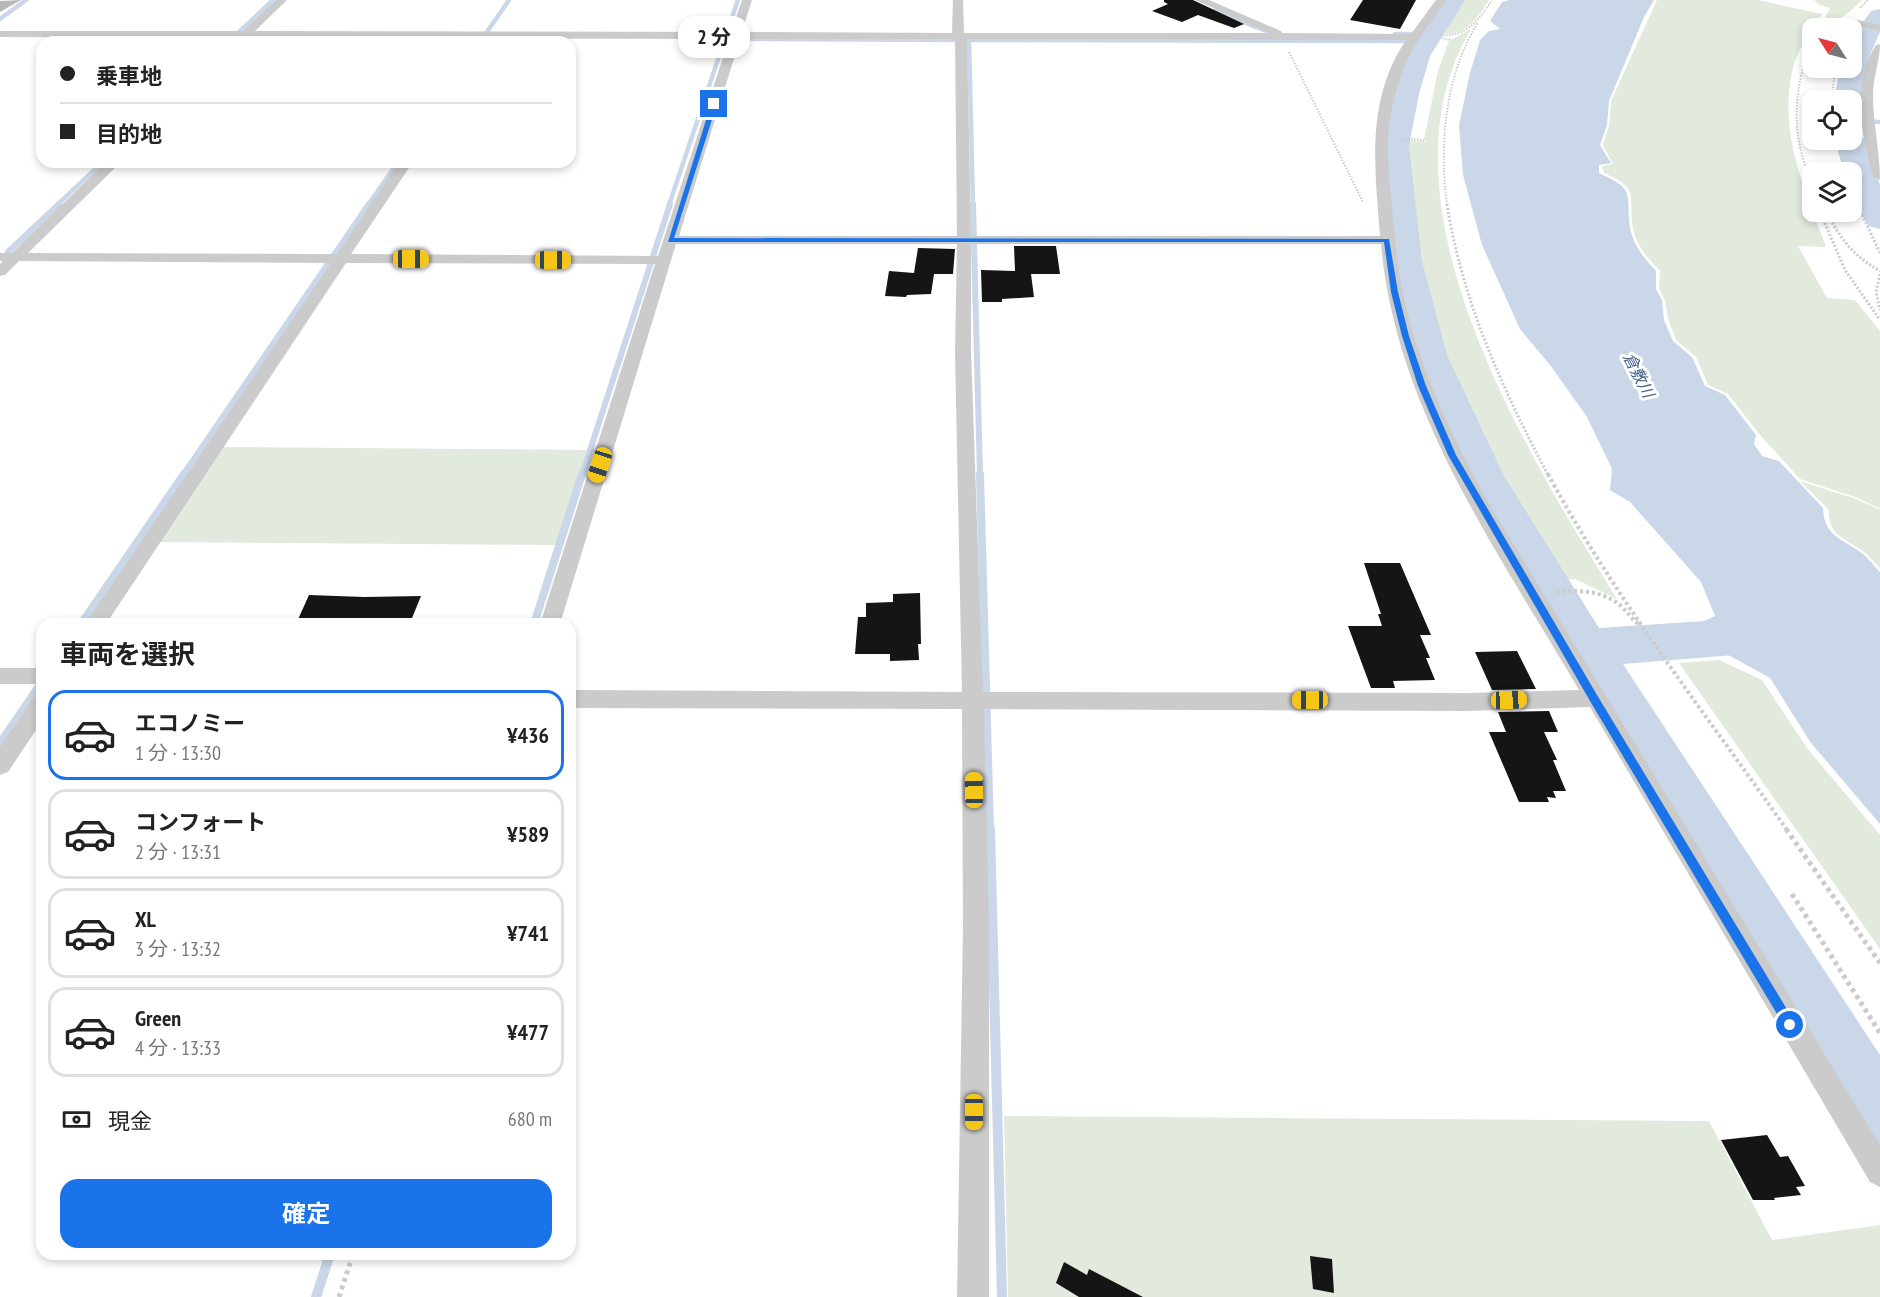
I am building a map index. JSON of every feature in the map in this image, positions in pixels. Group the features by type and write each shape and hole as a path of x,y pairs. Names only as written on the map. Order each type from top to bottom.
{"street":[{"path":"0,7 13,0"},
{"path":"244,36 282,0"},
{"path":"552,618 656,260 670,240 730,36 747,0"},
{"path":"958,0 971,239 963,351 982,699 976,927 973,1297"},
{"path":"1200,0 1285,39"},
{"path":"1441,0 1413,37 1401,60 1380,136 1378,240 1422,386 1452,455 1594,698 1880,1172"},
{"path":"1862,24 1880,28"},
{"path":"0,34 121,36"},
{"path":"576,37 959,36 1285,39 1413,37"},
{"path":"1880,47 1873,57 1868,78 1868,122 1872,152 1880,176"},
{"path":"0,272 8,258 107,168"},
{"path":"99,618 334,259 402,168"},
{"path":"670,240 1378,240"},
{"path":"8,258 656,260"},
{"path":"0,676 36,676"},
{"path":"576,699 1467,702 1594,698"},
{"path":"0,765 36,712"}],"path":[{"path":"1492,0 1470,33 1454,72 1448,97 1445,126 1444,197 1462,279 1480,331 1521,424 1584,536 1641,625 1880,963"},
{"path":"1437,35 1455,36 1478,22"},
{"path":"1285,39 1363,202 1378,240"},
{"path":"1802,68 1797,82 1795,113 1805,162"},
{"path":"1406,140 1425,141"},
{"path":"1862,214 1880,253"},
{"path":"1824,222 1845,270 1880,321"},
{"path":"1831,222 1858,255 1880,273 1877,279 1876,295 1880,310"},
{"path":"1568,591 1586,589 1600,595 1621,605 1636,624 1641,625"},
{"path":"1792,894 1880,1033"},
{"path":"339,1297 350,1260"}],"shaded area":[{"path":"1460,0 1489,0 1469,26 1455,33 1438,33 1454,13"},
{"path":"1657,0 1758,0 1822,14 1820,18 1802,18 1802,47 1795,61 1788,109 1790,132 1802,182 1802,222 1817,222 1826,247 1798,246 1827,298 1855,300 1880,331 1880,509 1858,498 1800,479 1760,435 1728,394 1708,385 1696,357 1676,340 1668,319 1665,300 1659,289 1660,271 1643,251 1633,228 1628,189 1604,173 1602,166 1613,164 1603,145 1609,126 1611,101"},
{"path":"1814,0 1862,0 1841,18 1825,17 1830,8"},
{"path":"1471,29 1444,97 1438,170 1449,246 1472,324 1504,400 1542,473 1617,599 1575,579 1560,580 1506,495 1478,443 1442,361 1428,318 1409,231 1404,186 1403,141 1426,142 1426,140 1406,138 1418,82 1437,36 1453,39","holes":["1438,38 1449,41 1438,71 1424,139 1407,137 1418,82"]},
{"path":"222,447 587,450 557,545 159,542"},
{"path":"1800,481 1856,499 1880,510 1880,568 1863,551 1834,531 1829,518 1829,510"},
{"path":"1719,660 1762,680 1807,748 1880,835 1880,949 1679,663"},
{"path":"1004,1116 1709,1121 1772,1240 1880,1225 1880,1297 1008,1297"}],"water":[{"name":"倉敷川","path":"1509,0 1654,0 1644,17 1609,101 1607,125 1600,145 1611,163 1599,165 1599,173 1619,184 1627,193 1631,234 1640,251 1656,271 1656,289 1662,300 1664,320 1673,341 1692,357 1705,386 1725,395 1756,435 1754,444 1762,456 1779,461 1823,508 1826,524 1834,535 1862,553 1880,572 1880,824 1811,743 1770,678 1723,652 1684,652 1666,640 1672,635 1715,616 1701,582 1630,502 1610,490 1612,469 1587,417 1550,365 1520,329 1482,245 1463,175 1459,125 1480,40 1489,31 1500,29 1490,21 1502,2"}],"building":[{"path":"1164,0 1193,0 1244,24 1234,28 1198,15 1182,22 1152,11 1168,4"},
{"path":"1363,0 1416,0 1400,29 1350,20"},
{"path":"1014,246 1056,246 1060,274 1031,274 1034,297 1002,299 1002,302 982,302 981,270 1015,271"},
{"path":"918,248 955,249 953,274 934,274 931,294 907,295 906,297 885,296 889,271 914,273"},
{"path":"1364,563 1400,563 1431,635 1420,635 1430,658 1426,658 1435,680 1393,681 1395,688 1371,688 1348,626 1382,626 1378,614 1381,614"},
{"path":"920,593 919,660 890,661 890,654 855,654 858,617 866,617 866,603 893,602 893,594"},
{"path":"309,595 421,596 412,618 299,618"},
{"path":"1517,651 1536,689 1492,690 1475,652"},
{"path":"1549,711 1558,732 1544,732 1557,760 1553,760 1566,791 1553,791 1556,798 1547,797 1549,802 1519,802 1489,732 1506,732 1498,712"},
{"path":"1767,1135 1780,1157 1788,1156 1805,1186 1796,1187 1801,1195 1774,1198 1775,1200 1753,1200 1721,1140"},
{"path":"1310,1256 1332,1259 1334,1293 1313,1289"},
{"path":"1064,1262 1087,1275 1089,1269 1143,1297 1079,1297 1056,1283"}],"waterway":[{"path":"0,19 26,0"},
{"path":"239,32 273,0"},
{"path":"484,36 509,0"},
{"path":"669,205 738,0"},
{"path":"1453,0 1417,56 1405,94 1394,146 1405,261 1428,355 1483,476 1586,647"},
{"path":"1214,11 1269,32"},
{"path":"1849,90 1856,55 1867,33 1880,16"},
{"path":"1395,34 1410,34"},
{"path":"1422,36 1428,38"},
{"path":"746,39 955,40"},
{"path":"969,40 1403,41"},
{"path":"969,40 973,205"},
{"path":"1417,44 1423,45"},
{"path":"1862,121 1880,122"},
{"path":"1853,150 1859,172 1880,219"},
{"path":"57,205 97,168"},
{"path":"368,205 394,168"},
{"path":"8,252 59,204"},
{"path":"183,475 369,204"},
{"path":"582,475 670,204"},
{"path":"973,204 980,475"},
{"path":"85,618 184,474"},
{"path":"536,618 582,474"},
{"path":"980,474 990,830"},
{"path":"1586,647 1645,645 1734,637"},
{"path":"1586,647 1880,1113"},
{"path":"0,743 36,691"},
{"path":"990,829 1002,1297"},
{"path":"316,1297 328,1260"}],"route":[{"path":"714,104 670,240 1387,240 1395,292 1406,336 1422,386 1452,455 1594,698 1790,1025"}]}
